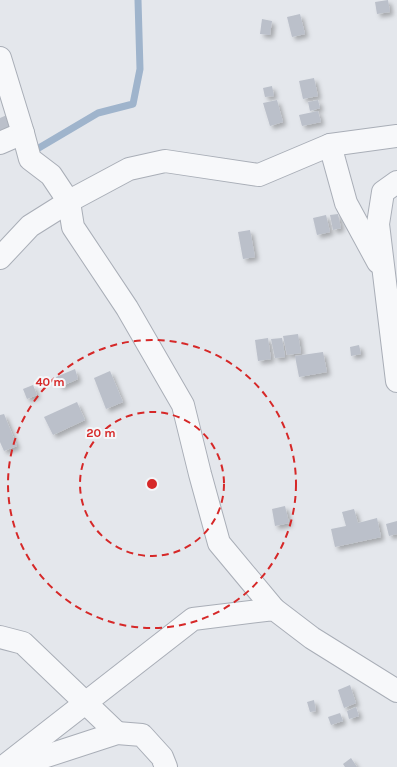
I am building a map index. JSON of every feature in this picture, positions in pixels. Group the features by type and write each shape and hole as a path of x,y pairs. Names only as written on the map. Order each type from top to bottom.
{"street":[{"path":"0,58 30,159 51,175 69,202 73,227 127,308 183,405 219,543 274,609 312,638 397,691"},
{"path":"0,143 23,133"},
{"path":"0,258 30,226 128,169 165,161 259,175 330,145 397,136"},
{"path":"330,145 346,203 383,272"},
{"path":"397,182 383,192 378,224 397,381"},
{"path":"3,767 193,619 274,609"},
{"path":"0,637 23,643 117,733"},
{"path":"13,767 117,733 142,735 162,757 166,767"}],"building":[{"path":"388,0 390,12 377,14 375,2"},
{"path":"300,14 305,34 292,37 287,17"},
{"path":"262,19 272,21 270,35 260,34"},
{"path":"314,78 318,96 303,99 299,81"},
{"path":"272,86 274,96 265,97 263,88"},
{"path":"277,100 283,122 270,126 263,103"},
{"path":"318,100 320,108 310,111 308,102"},
{"path":"318,111 321,122 302,126 299,115"},
{"path":"7,115 13,128 0,135 0,118"},
{"path":"338,214 341,228 333,230 330,215"},
{"path":"326,215 330,232 317,235 313,218"},
{"path":"250,230 255,257 243,259 238,232"},
{"path":"298,334 301,353 287,355 283,336"},
{"path":"268,338 271,359 258,361 255,340"},
{"path":"282,338 285,357 275,358 271,339"},
{"path":"359,345 361,354 351,356 350,347"},
{"path":"323,352 327,372 299,377 295,356"},
{"path":"75,369 78,379 60,387 56,377"},
{"path":"110,371 123,402 106,409 94,378"},
{"path":"33,385 37,395 27,399 23,389"},
{"path":"77,402 85,420 53,435 44,417"},
{"path":"4,414 17,446 4,451 0,442 0,415"},
{"path":"285,506 289,523 275,526 272,509"},
{"path":"354,509 358,523 377,518 381,537 335,547 331,529 346,526 342,512"},
{"path":"397,521 397,534 389,536 386,524"},
{"path":"350,685 356,703 344,708 338,690"},
{"path":"314,700 316,711 310,712 307,702"},
{"path":"356,707 359,716 349,719 347,711"},
{"path":"340,713 343,721 331,725 328,717"},
{"path":"351,758 357,767 345,767 343,764"}],"waterway":[{"path":"32,152 98,113 133,104 140,69 138,0"}]}
